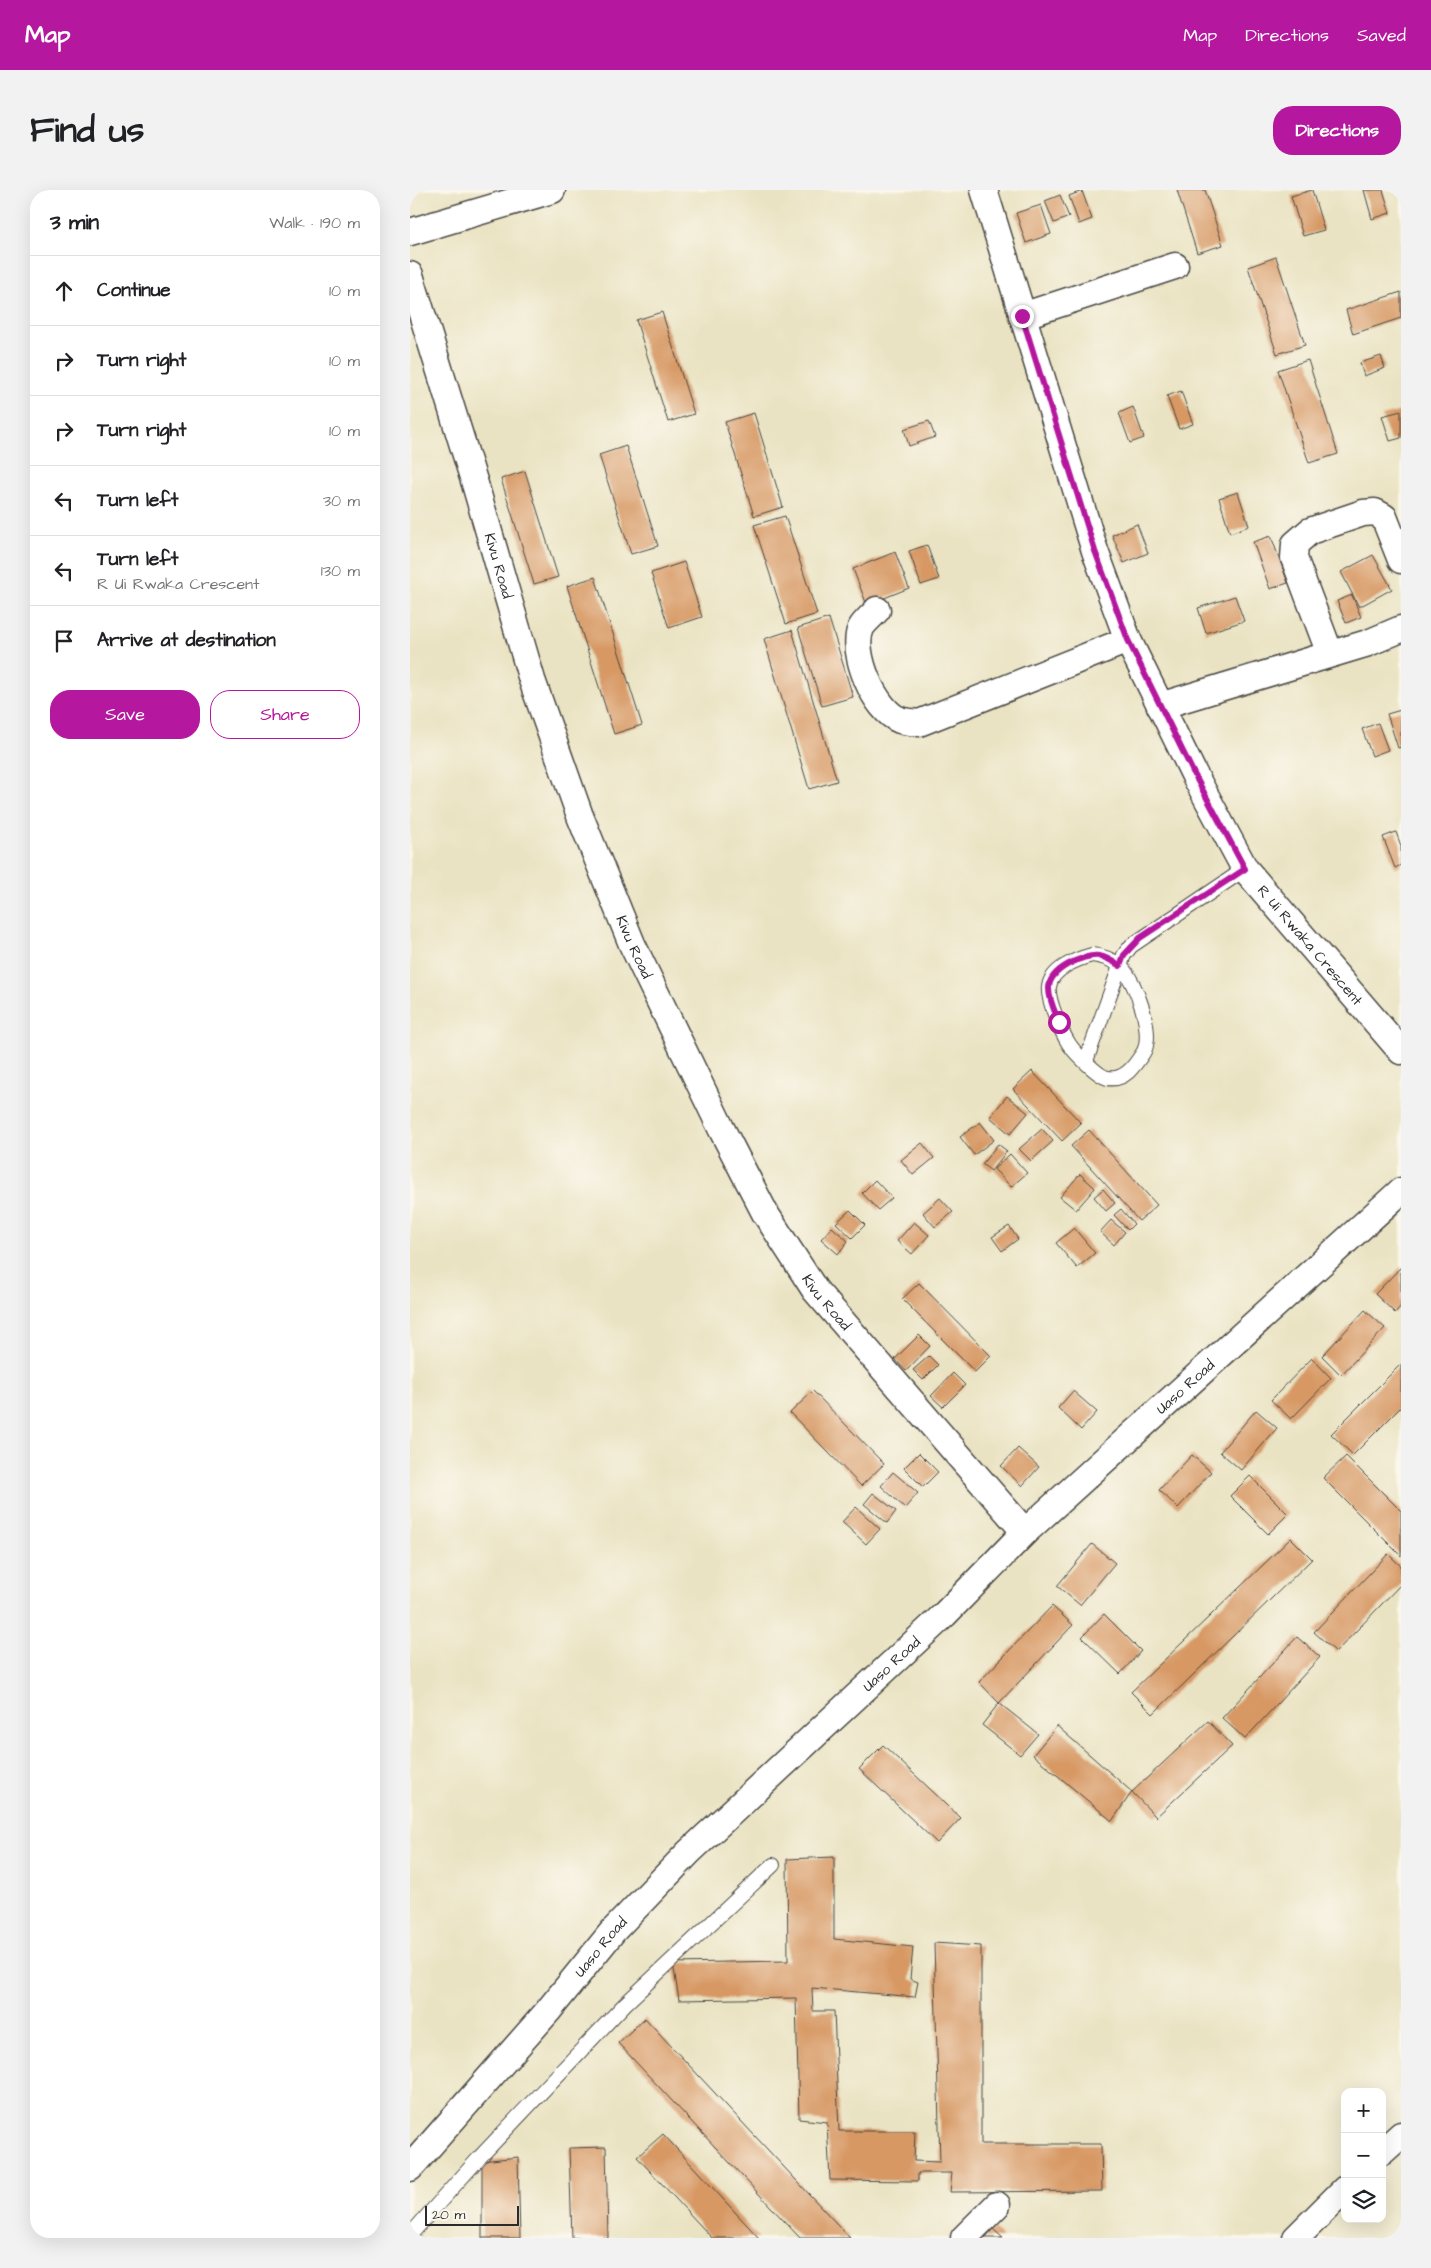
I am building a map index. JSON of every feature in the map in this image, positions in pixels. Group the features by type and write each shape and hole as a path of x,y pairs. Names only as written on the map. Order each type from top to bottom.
{"street":[{"path":"410,232 552,190"},
{"name":"R Ui Rwaka Crescent","path":"984,190 1095,551 1128,640 1194,774 1245,869 1401,1051"},
{"path":"1022,316 1175,266"},
{"name":"Kivu Road","path":"410,276 475,484 532,680 580,816 632,944 721,1128 765,1213 815,1290 1025,1532"},
{"path":"1330,654 1294,558 1295,544 1310,531 1363,513 1375,512 1384,517 1401,560"},
{"path":"877,610 861,628 859,650 868,680 877,702 899,720 919,723 1128,640"},
{"path":"1160,706 1368,643 1401,629"},
{"name":"Uaso Road","path":"410,2168 548,2011 613,1932 689,1852 944,1615 1025,1532 1401,1191"},
{"path":"1386,2148 1401,2135"},
{"path":"1296,2238 1341,2193"},
{"path":"964,2238 998,2205"}],"lane":[{"path":"1086,1061 1124,955 1140,938 1245,869"},
{"path":"1092,955 1102,956 1120,966 1141,1004 1148,1032 1145,1050 1130,1071 1115,1078 1103,1076 1086,1061 1070,1045 1064,1035 1048,988 1053,976 1078,958 1092,955"},
{"path":"410,2235 480,2157 625,2004 773,1865"}],"building":[{"path":"1177,190 1205,190 1223,245 1197,253"},
{"path":"1312,190 1324,230 1303,236 1291,196"},
{"path":"1364,190 1383,190 1390,213 1372,219"},
{"path":"1082,191 1092,219 1079,224 1069,196"},
{"path":"1060,195 1069,217 1054,223 1045,201"},
{"path":"1041,205 1051,234 1026,243 1016,213"},
{"path":"1276,257 1305,345 1277,354 1248,267"},
{"path":"1401,292 1401,318 1353,334 1346,310"},
{"path":"662,312 694,414 668,422 636,320"},
{"path":"1381,356 1385,368 1364,376 1360,363"},
{"path":"1308,360 1338,454 1309,463 1278,370"},
{"path":"1181,391 1193,424 1179,429 1167,396"},
{"path":"1133,407 1144,438 1130,443 1119,413"},
{"path":"1401,411 1401,438 1390,441 1382,416"},
{"path":"754,413 783,507 754,516 725,422"},
{"path":"929,421 935,437 909,446 904,429"},
{"path":"626,446 658,546 631,554 599,455"},
{"path":"525,471 558,577 534,584 501,479"},
{"path":"1238,492 1249,526 1230,533 1219,498"},
{"path":"785,516 817,614 786,624 754,525"},
{"path":"1137,524 1148,553 1124,563 1112,535"},
{"path":"1271,536 1288,583 1270,589 1253,542"},
{"path":"927,545 939,579 921,585 909,551"},
{"path":"895,552 909,588 867,605 853,569"},
{"path":"1373,555 1392,589 1359,607 1341,572"},
{"path":"684,562 702,617 669,628 651,573"},
{"path":"595,577 642,725 614,734 567,586"},
{"path":"1352,595 1361,617 1346,623 1337,601"},
{"path":"1235,596 1244,621 1206,633 1198,608"},
{"path":"829,618 853,697 822,706 798,628"},
{"path":"792,630 837,781 809,789 764,639"},
{"path":"1401,710 1401,747 1398,748 1387,714"},
{"path":"1378,723 1388,750 1372,756 1362,729"},
{"path":"1396,832 1401,846 1401,865 1395,868 1383,837"},
{"path":"1032,1071 1081,1123 1062,1141 1013,1089"},
{"path":"1007,1096 1028,1113 1010,1134 990,1117"},
{"path":"980,1122 994,1140 974,1155 960,1137"},
{"path":"1042,1129 1053,1141 1031,1161 1019,1149"},
{"path":"1089,1130 1157,1205 1139,1221 1071,1146"},
{"path":"922,1143 934,1158 913,1175 901,1160"},
{"path":"998,1144 1007,1151 991,1171 982,1164"},
{"path":"1010,1154 1027,1173 1011,1187 994,1169"},
{"path":"1080,1174 1095,1188 1076,1210 1060,1197"},
{"path":"875,1180 892,1198 878,1210 862,1193"},
{"path":"1103,1189 1115,1203 1106,1211 1094,1197"},
{"path":"940,1198 953,1212 935,1227 923,1213"},
{"path":"1121,1209 1134,1224 1128,1230 1114,1215"},
{"path":"850,1210 865,1225 852,1238 836,1223"},
{"path":"1111,1220 1125,1232 1114,1245 1100,1232"},
{"path":"914,1222 929,1235 912,1254 897,1241"},
{"path":"1009,1226 1018,1239 1002,1251 992,1237"},
{"path":"832,1227 848,1241 838,1254 821,1239"},
{"path":"1074,1228 1095,1253 1077,1268 1056,1243"},
{"path":"1401,1267 1401,1306 1395,1313 1375,1294"},
{"path":"919,1283 991,1356 975,1372 902,1299"},
{"path":"1365,1310 1385,1328 1341,1375 1322,1356"},
{"path":"919,1335 930,1346 906,1371 895,1359"},
{"path":"929,1356 938,1365 923,1380 913,1370"},
{"path":"1312,1358 1331,1378 1291,1419 1271,1400"},
{"path":"1401,1364 1401,1407 1353,1455 1331,1434"},
{"path":"953,1373 965,1385 943,1407 931,1396"},
{"path":"813,1391 884,1464 861,1486 790,1413"},
{"path":"1073,1391 1097,1412 1081,1430 1058,1408"},
{"path":"1256,1410 1277,1428 1241,1470 1220,1452"},
{"path":"1018,1448 1039,1467 1022,1486 1001,1466"},
{"path":"919,1453 938,1472 923,1487 904,1468"},
{"path":"1192,1455 1211,1472 1178,1508 1159,1490"},
{"path":"1346,1456 1401,1511 1401,1556 1323,1478"},
{"path":"893,1472 918,1493 905,1508 881,1486"},
{"path":"1250,1476 1288,1514 1268,1534 1230,1496"},
{"path":"873,1493 896,1511 887,1523 864,1504"},
{"path":"856,1507 880,1529 866,1544 842,1522"},
{"path":"1291,1538 1312,1559 1153,1714 1131,1692"},
{"path":"1092,1544 1115,1563 1080,1605 1057,1586"},
{"path":"1388,1554 1401,1566 1401,1584 1336,1652 1314,1632"},
{"path":"1052,1606 1073,1625 999,1703 979,1682"},
{"path":"1104,1614 1141,1651 1120,1674 1082,1637"},
{"path":"1297,1637 1320,1657 1245,1739 1222,1718"},
{"path":"999,1703 1038,1734 1020,1755 982,1725"},
{"path":"1208,1721 1232,1746 1156,1817 1132,1792"},
{"path":"1057,1726 1132,1792 1112,1821 1033,1755"},
{"path":"883,1745 961,1818 937,1843 859,1769"},
{"path":"834,1857 834,1939 913,1947 910,1979 918,1982 915,1997 812,1988 813,2011 834,2011 839,2131 915,2131 914,2161 940,2162 934,1943 981,1946 981,2144 1101,2144 1102,2191 950,2192 952,2173 918,2173 918,2181 830,2180 827,2122 799,2119 796,1998 679,2000 673,1963 788,1961 787,1859"},
{"path":"645,2018 850,2238 800,2238 618,2043"},
{"path":"663,2134 759,2238 712,2238 637,2157"},
{"path":"606,2147 608,2238 572,2238 569,2148"},
{"path":"518,2157 520,2238 482,2238 482,2161"},
{"path":"993,2229 1003,2238 985,2238"}],"route":[{"path":"1022,316 1095,551 1128,640 1194,774 1245,869 1140,938 1124,955 1120,966 1102,956 1092,955 1078,958 1053,976 1048,988 1059,1022"}]}
